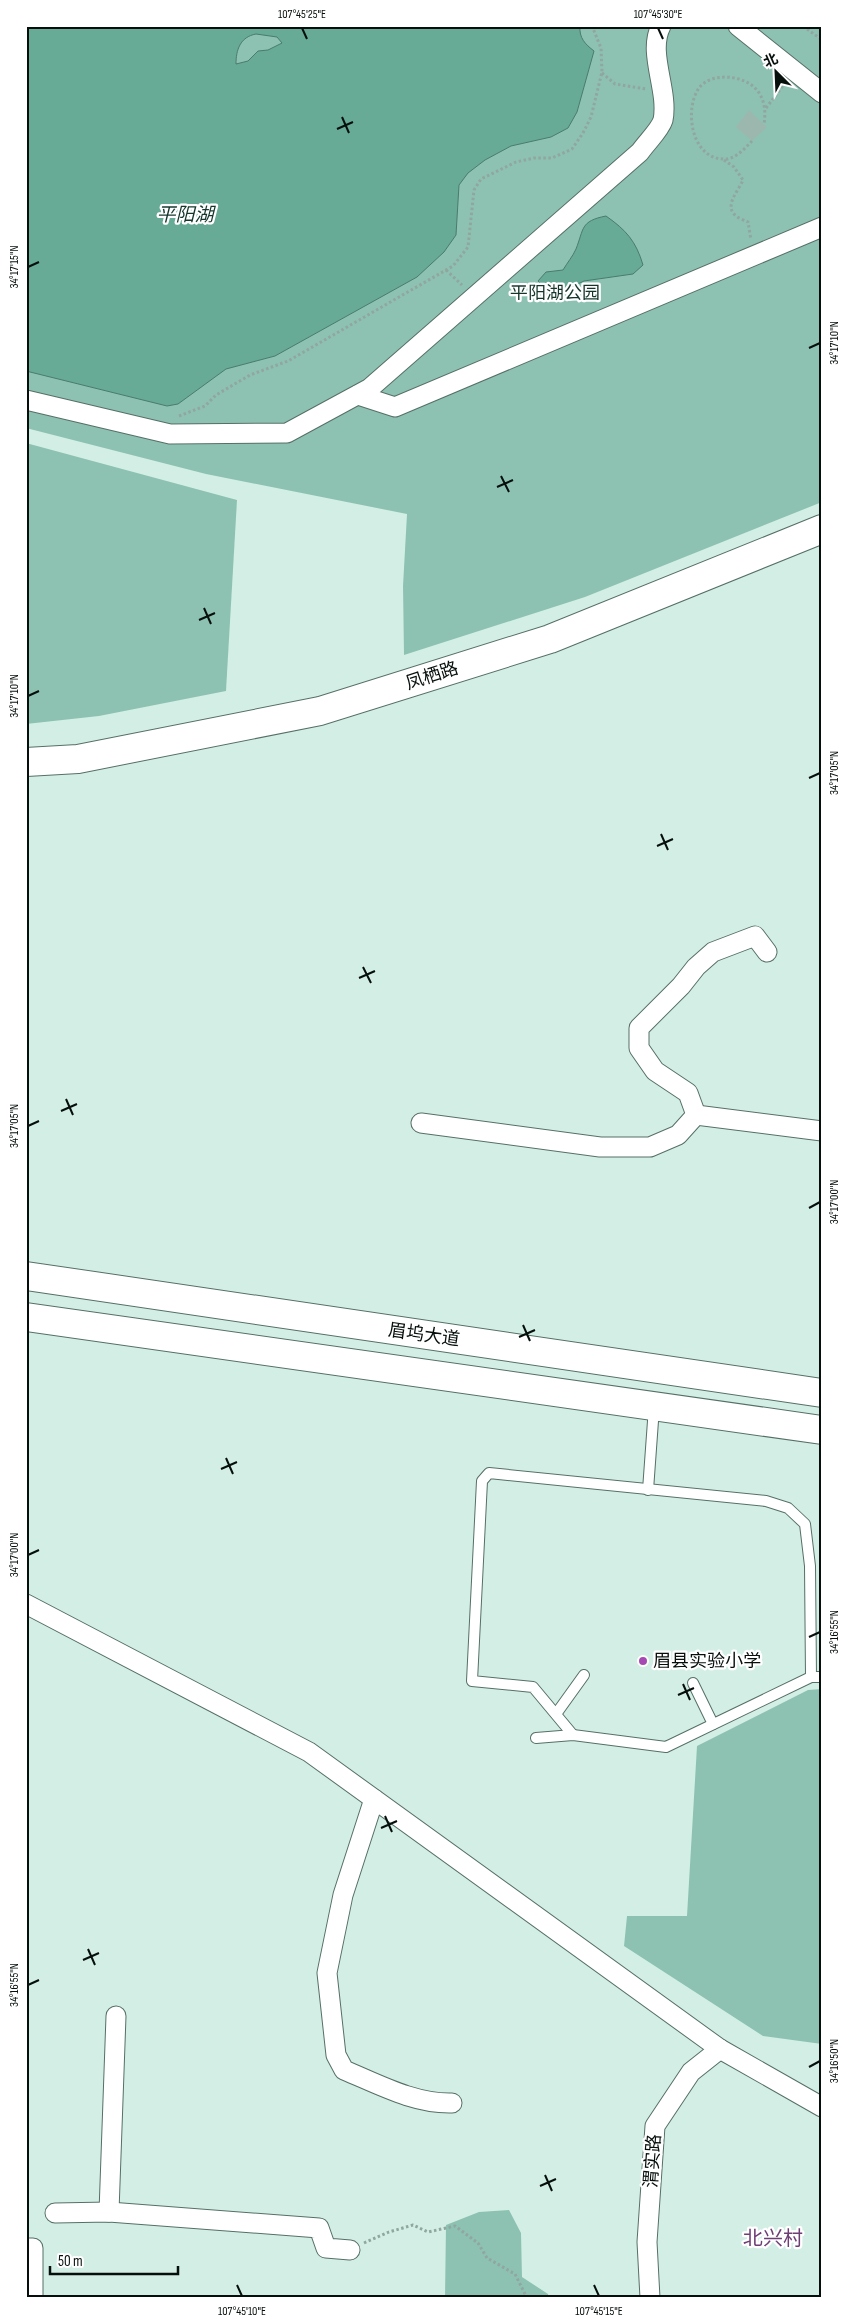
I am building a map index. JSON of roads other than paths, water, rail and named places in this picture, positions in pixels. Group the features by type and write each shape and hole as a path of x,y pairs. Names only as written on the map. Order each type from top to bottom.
{"main road":[{"name":"凤栖路","path":"26,762 78,758 320,711 550,639 822,529"},
{"name":"眉坞大道","path":"26,1276 822,1393"},
{"path":"26,1317 822,1430"}],"street":[{"path":"26,400 170,434 287,433 370,388 640,152 662,121 664,92 657,58 661,26"},
{"path":"738,26 822,93"},
{"path":"358,395 395,407 822,227"},
{"path":"696,1115 688,1093 656,1071 640,1048 639,1028 682,986 696,967 713,952 755,936 767,952"},
{"path":"421,1123 600,1148 650,1148 678,1135 696,1115"},
{"path":"696,1115 822,1131"},
{"path":"26,1604 309,1752 720,2049 822,2107"},
{"path":"374,1799 343,1895 327,1972 336,2055 344,2070 410,2096 439,2103 452,2103"},
{"path":"108,2212 116,2016"},
{"name":"渭实路","path":"650,2298 647,2242 655,2126 691,2072 720,2049"},
{"path":"55,2213 108,2212 319,2228 326,2248 350,2250"},
{"path":"26,2248 33,2248 33,2298"}],"lane":[{"path":"648,1490 654,1406"},
{"path":"573,1735 533,1687 472,1681 482,1481 490,1473 766,1501 788,1508 805,1524 810,1566 811,1677"},
{"path":"556,1714 584,1675"},
{"path":"536,1738 573,1735 666,1747 811,1677 822,1677"},
{"path":"693,1682 713,1724"}],"water":[{"name":"平阳湖","path":"26,26 580,26 580,34 583,40 594,51 577,112 568,128 551,137 511,146 485,160 468,173 459,185 456,235 444,252 417,277 275,356 226,369 178,404 167,406 26,371","holes":["256,34 277,37 282,43 268,50 258,51 248,61 236,64 238,49 246,38"]},
{"path":"606,216 629,237 637,249 643,265 633,274 584,281 563,291 546,289 538,281 546,272 563,270 575,252 582,231 587,223"}],"place":[{"name":"眉县实验小学","path":"643,1661"}],"district":[{"name":"北兴村","path":"773,2239"}],"park label":[{"name":"平阳湖公园","path":"555,293"}]}
